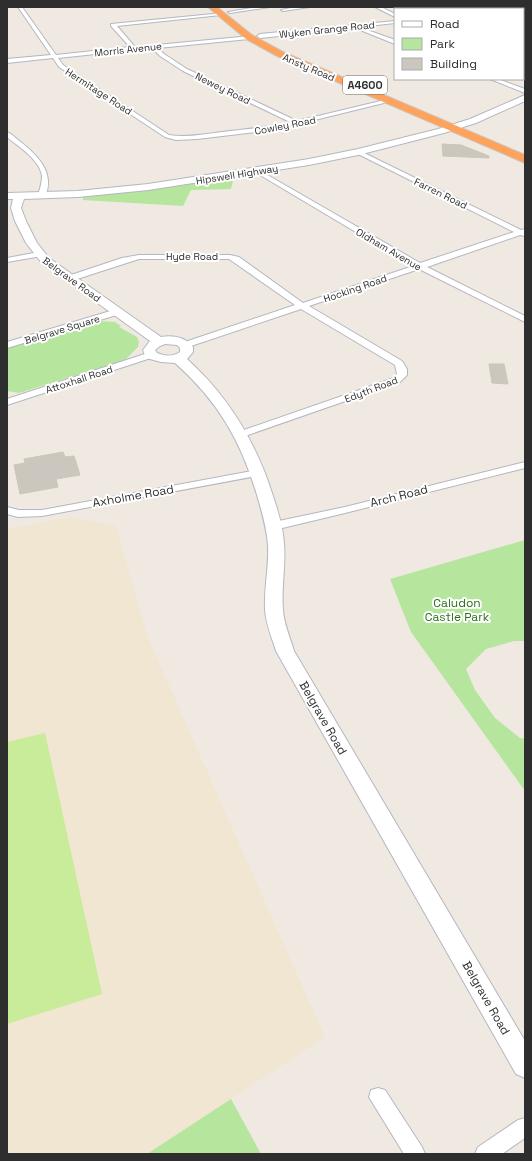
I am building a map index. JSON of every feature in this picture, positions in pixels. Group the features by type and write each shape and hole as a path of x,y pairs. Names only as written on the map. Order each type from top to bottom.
{"highway":[{"name":"Ansty Road","path":"212,7 225,11 260,36 281,48 458,126 525,158"},
{"name":"Ansty Road","path":"225,11 249,37 280,54 389,101 525,151"}],"street":[{"name":"Hermitage Road","path":"20,7 61,66 168,136 179,138"},
{"path":"133,48 113,25 268,7"},
{"path":"283,10 308,7"},
{"path":"377,7 394,16"},
{"name":"Wyken Grange Road","path":"260,36 394,22"},
{"path":"354,26 394,42"},
{"name":"Morris Avenue","path":"7,61 249,37"},
{"name":"Newey Road","path":"153,46 162,55 185,70 297,123"},
{"path":"497,80 525,91"},
{"name":"Hipswell Highway","path":"7,196 78,194 148,187 257,171 358,152 458,126 525,98"},
{"name":"Cowley Road","path":"179,138 272,129 389,101"},
{"path":"7,134 35,159 41,167 45,175 42,195"},
{"name":"Farren Road","path":"358,152 524,233"},
{"name":"Oldham Avenue","path":"257,171 419,266 525,319"},
{"name":"Belgrave Road","path":"19,196 16,207 34,248 39,254 158,342"},
{"name":"Hocking Road","path":"181,351 302,306 419,266 524,233"},
{"path":"7,260 39,254"},
{"name":"Hyde Road","path":"71,278 125,260 139,257 230,257 236,259 302,306"},
{"name":"Edyth Road","path":"242,434 397,380 402,375 402,369 399,363 302,306"},
{"name":"Belgrave Square","path":"7,345 117,312"},
{"path":"171,340 181,351 163,359 151,355 149,350 150,346 158,342 171,340"},
{"name":"Belgrave Road","path":"181,351 189,367 218,397 235,421 258,472 274,526 277,552 274,610 285,651 525,1065"},
{"name":"Attoxhall Road","path":"7,402 151,355"},
{"name":"Arch Road","path":"274,526 345,510 525,465"},
{"name":"Axholme Road","path":"7,510 18,514 42,513 258,472"},
{"path":"378,1097 415,1154"},
{"path":"485,1154 525,1127"}],"shaded area":[{"path":"72,517 116,526 148,638 325,1037 147,1154 7,1154 7,529"}],"green space":[{"path":"234,177 231,189 191,190 183,206 83,200 83,196 167,187"},
{"path":"98,321 115,322 121,326 119,327 137,337 139,342 138,347 125,360 19,393 7,391 7,348"},
{"name":"Caludon Castle Park","path":"525,540 525,641 514,641 486,649 466,669 475,690 495,718 520,738 525,739 525,791 411,632 390,579"},
{"path":"45,733 102,994 7,1024 7,742"},
{"path":"231,1099 261,1154 147,1154"}],"building":[{"path":"442,144 461,145 489,156 489,158 443,156"},
{"path":"489,364 504,364 508,384 492,383"},
{"path":"63,452 65,457 74,456 80,475 56,479 58,487 20,494 14,465 25,463 24,459"}]}
